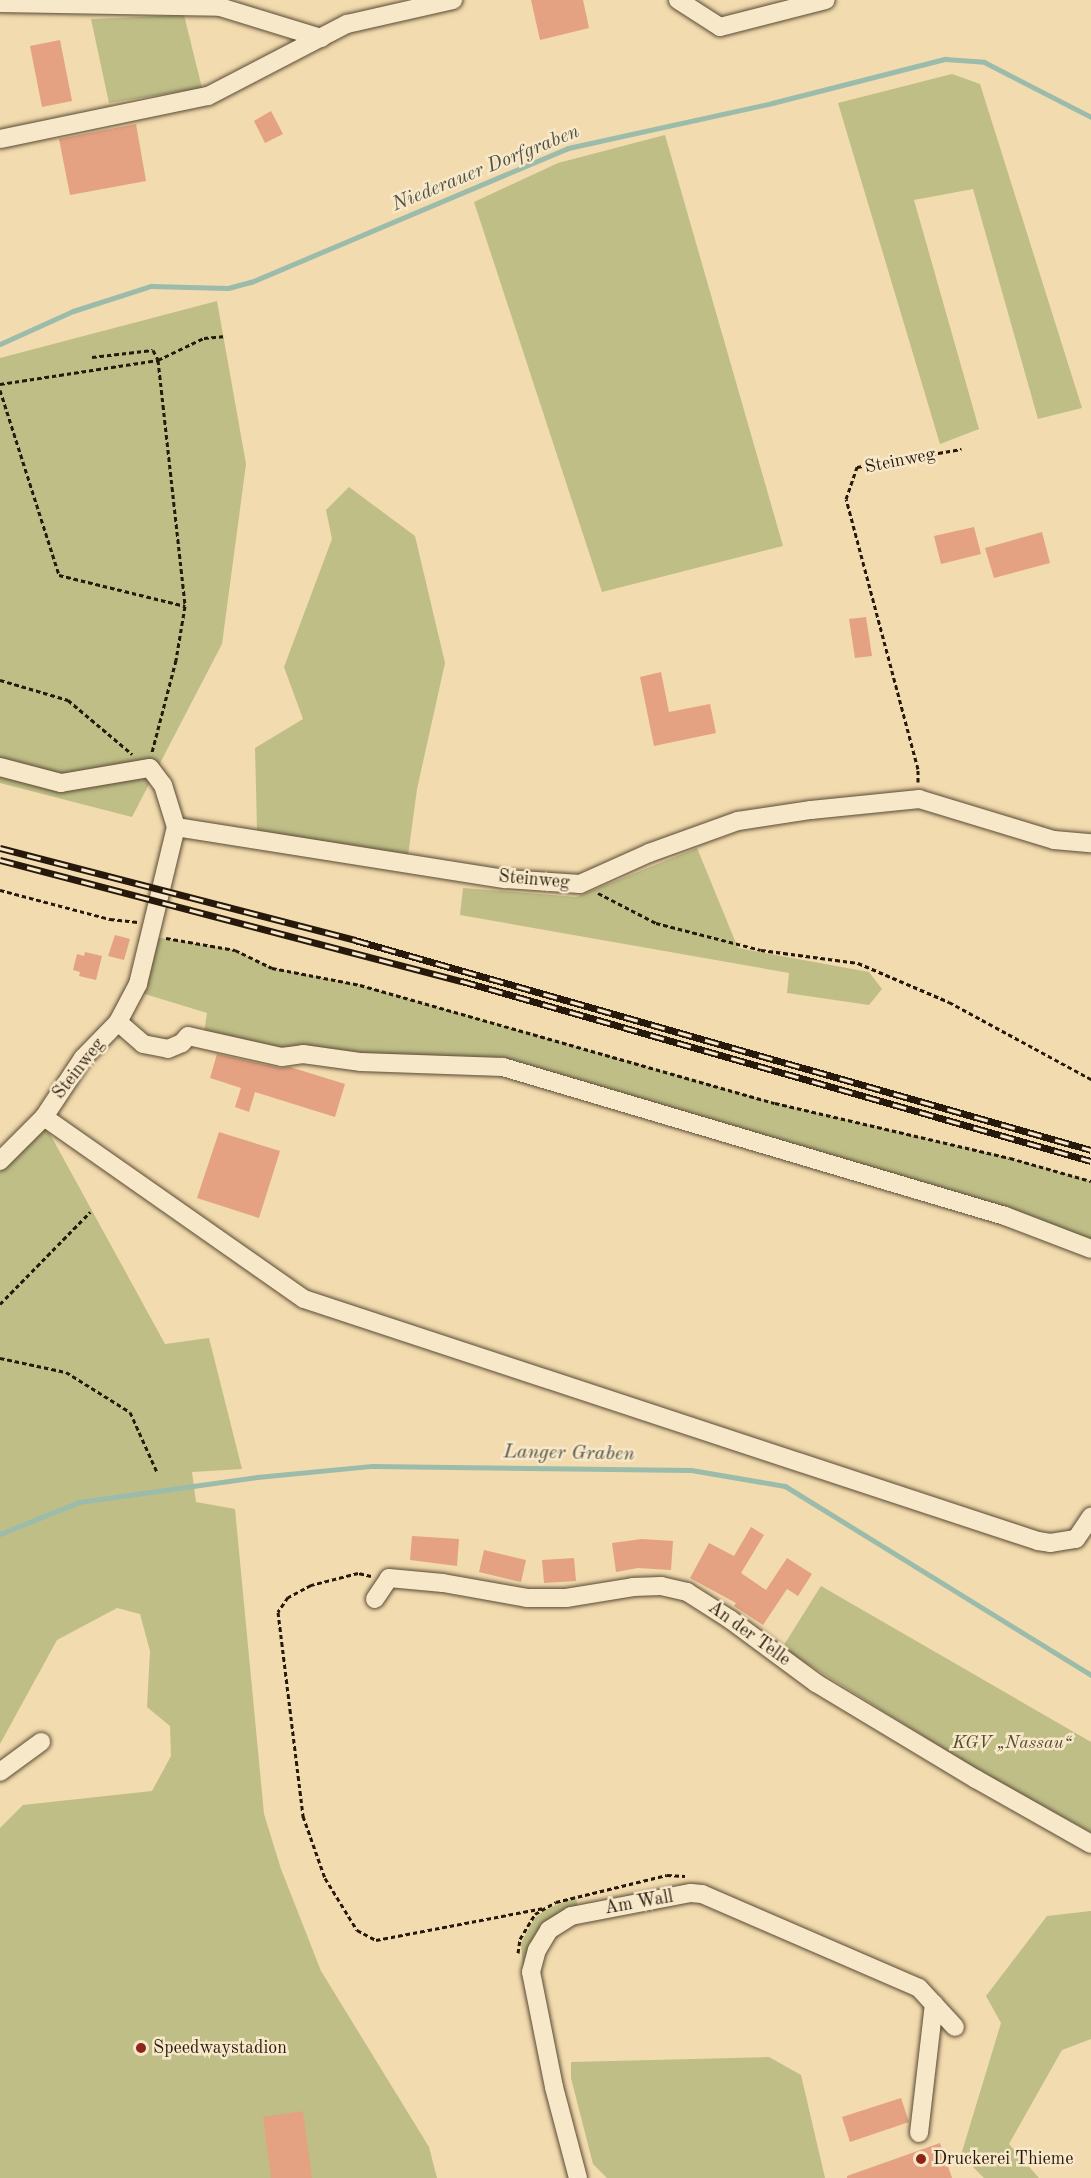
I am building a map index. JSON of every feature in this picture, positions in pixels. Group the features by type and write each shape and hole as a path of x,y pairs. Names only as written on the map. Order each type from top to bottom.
{"street":[{"path":"0,139 208,96 347,24 453,0"},
{"path":"678,0 720,27 826,0"},
{"path":"0,3 220,7 321,38"},
{"path":"0,767 61,783 150,768 163,785 176,827"},
{"name":"Steinweg","path":"0,1161 44,1117 83,1058 118,1022 138,984 176,827 506,879 580,884 649,853 738,821 811,810 919,799 1054,840 1091,843"},
{"path":"118,1022 143,1044 168,1049 182,1043 188,1036 282,1058 303,1054 361,1062 503,1067 1005,1216 1091,1249"},
{"path":"44,1117 304,1299 1038,1541 1058,1542 1076,1539 1091,1517"},
{"path":"375,1599 389,1578"},
{"name":"An der Telle","path":"389,1578 443,1583 527,1598 566,1598 633,1587 661,1587 687,1592 731,1620 816,1683 976,1779 1091,1844"},
{"path":"0,1772 41,1742"},
{"name":"Am Wall","path":"578,2178 554,2087 531,1972 537,1950 549,1930 563,1920 591,1911 691,1893 702,1894 919,1988 955,2027"},
{"path":"919,2133 934,2004"}],"path":[{"path":"0,384 158,360 204,338 226,336"},
{"path":"92,357 153,350 158,360 185,606 176,660 154,741 150,768"},
{"path":"0,390 59,575 185,606"},
{"name":"Steinweg","path":"919,799 918,769 846,499 857,467 961,449"},
{"path":"0,680 68,700 150,768"},
{"path":"580,884 656,923 760,950 858,963 949,1002 1091,1079"},
{"path":"0,890 235,950 272,968 360,985 775,1102 1010,1158 1091,1181"},
{"path":"0,1304 90,1212"},
{"path":"0,1358 66,1372 130,1412 157,1472"},
{"path":"389,1578 358,1573 328,1579 299,1590 288,1597 278,1612 303,1816 326,1878 357,1930 376,1940 544,1908"}],"green space":[{"path":"184,15 202,88 109,103 91,19"},
{"path":"952,74 980,84 1082,408 1038,419 973,189 914,200 979,429 940,444 838,103"},
{"path":"665,135 783,546 602,592 474,202 558,163"},
{"path":"217,301 246,464 222,644 132,817 0,783 0,358"},
{"path":"349,487 415,536 445,663 417,789 408,856 257,830 255,748 303,719 284,667 332,539 326,510"},
{"path":"697,848 738,948 869,972 882,989 869,1005 787,993 789,973 460,915 463,888 576,897"},
{"path":"149,936 235,950 272,968 360,985 775,1103 1010,1158 1091,1181 1091,1243 503,1064 397,1060 291,1047 269,1047 204,1033 207,1013 135,991"},
{"path":"44,1129 50,1134 165,1344 209,1338 242,1469 192,1472 196,1502 235,1509 264,1814 281,1869 321,1971 429,2147 437,2178 0,2178 0,1828 23,1805 152,1791 171,1756 170,1726 147,1707 150,1651 140,1614 117,1608 57,1640 0,1744 0,1172"},
{"name":"KGV „Nassau“","path":"821,1586 1091,1742 1091,1832 994,1780 782,1648"},
{"path":"576,1897 578,1908 523,1967 521,1943 535,1918 547,1909"},
{"path":"1091,1911 1091,2039 1062,2050 1009,2144 1039,2178 984,2178 961,2155 1001,2023 986,1996 1047,1916"},
{"path":"769,2057 801,2075 825,2178 607,2178 593,2164 571,2078 571,2062"}],"building":[{"path":"531,0 583,0 589,28 540,40"},
{"path":"60,40 72,101 42,107 30,46"},
{"path":"271,111 283,134 265,143 254,121"},
{"path":"136,124 146,181 70,195 59,139"},
{"path":"974,527 981,554 941,564 934,536"},
{"path":"1042,532 1050,563 994,578 985,548"},
{"path":"866,617 872,656 855,658 849,619"},
{"path":"661,672 669,712 710,704 716,733 654,746 640,677"},
{"path":"115,935 130,939 124,960 108,956"},
{"path":"85,952 102,956 96,980 79,976 80,972 73,970 77,954 84,956"},
{"path":"217,1054 280,1068 290,1067 345,1084 335,1117 255,1092 249,1112 235,1107 241,1088 210,1078"},
{"path":"219,1132 280,1151 259,1218 197,1198"},
{"path":"751,1527 764,1535 741,1573 766,1590 787,1558 812,1574 798,1596 787,1589 763,1625 734,1606 736,1603 690,1578 709,1543 734,1556"},
{"path":"412,1536 459,1539 457,1566 410,1560"},
{"path":"642,1539 673,1541 671,1570 638,1568 616,1572 612,1543"},
{"path":"484,1550 526,1560 521,1582 479,1572"},
{"path":"574,1558 576,1581 544,1583 542,1560"},
{"path":"901,2098 909,2122 850,2142 842,2117"},
{"path":"303,2111 312,2178 271,2178 263,2117"},
{"name":"Druckerei Thieme","path":"940,2143 952,2178 847,2178 847,2176"}],"waterway":[{"name":"Niederauer Dorfgraben","path":"0,344 73,311 151,286 228,288 251,282 568,148 772,103 945,59 984,62 1091,117"},
{"name":"Langer Graben","path":"0,1534 79,1502 257,1477 372,1466 691,1470 785,1486 1091,1675"}],"railway":[{"path":"0,848 355,940 1091,1150"},
{"path":"0,860 462,981 1091,1161"}],"place":[{"name":"Speedwaystadion","path":"141,2048"},
{"name":"Druckerei Thieme","path":"921,2159"}]}
